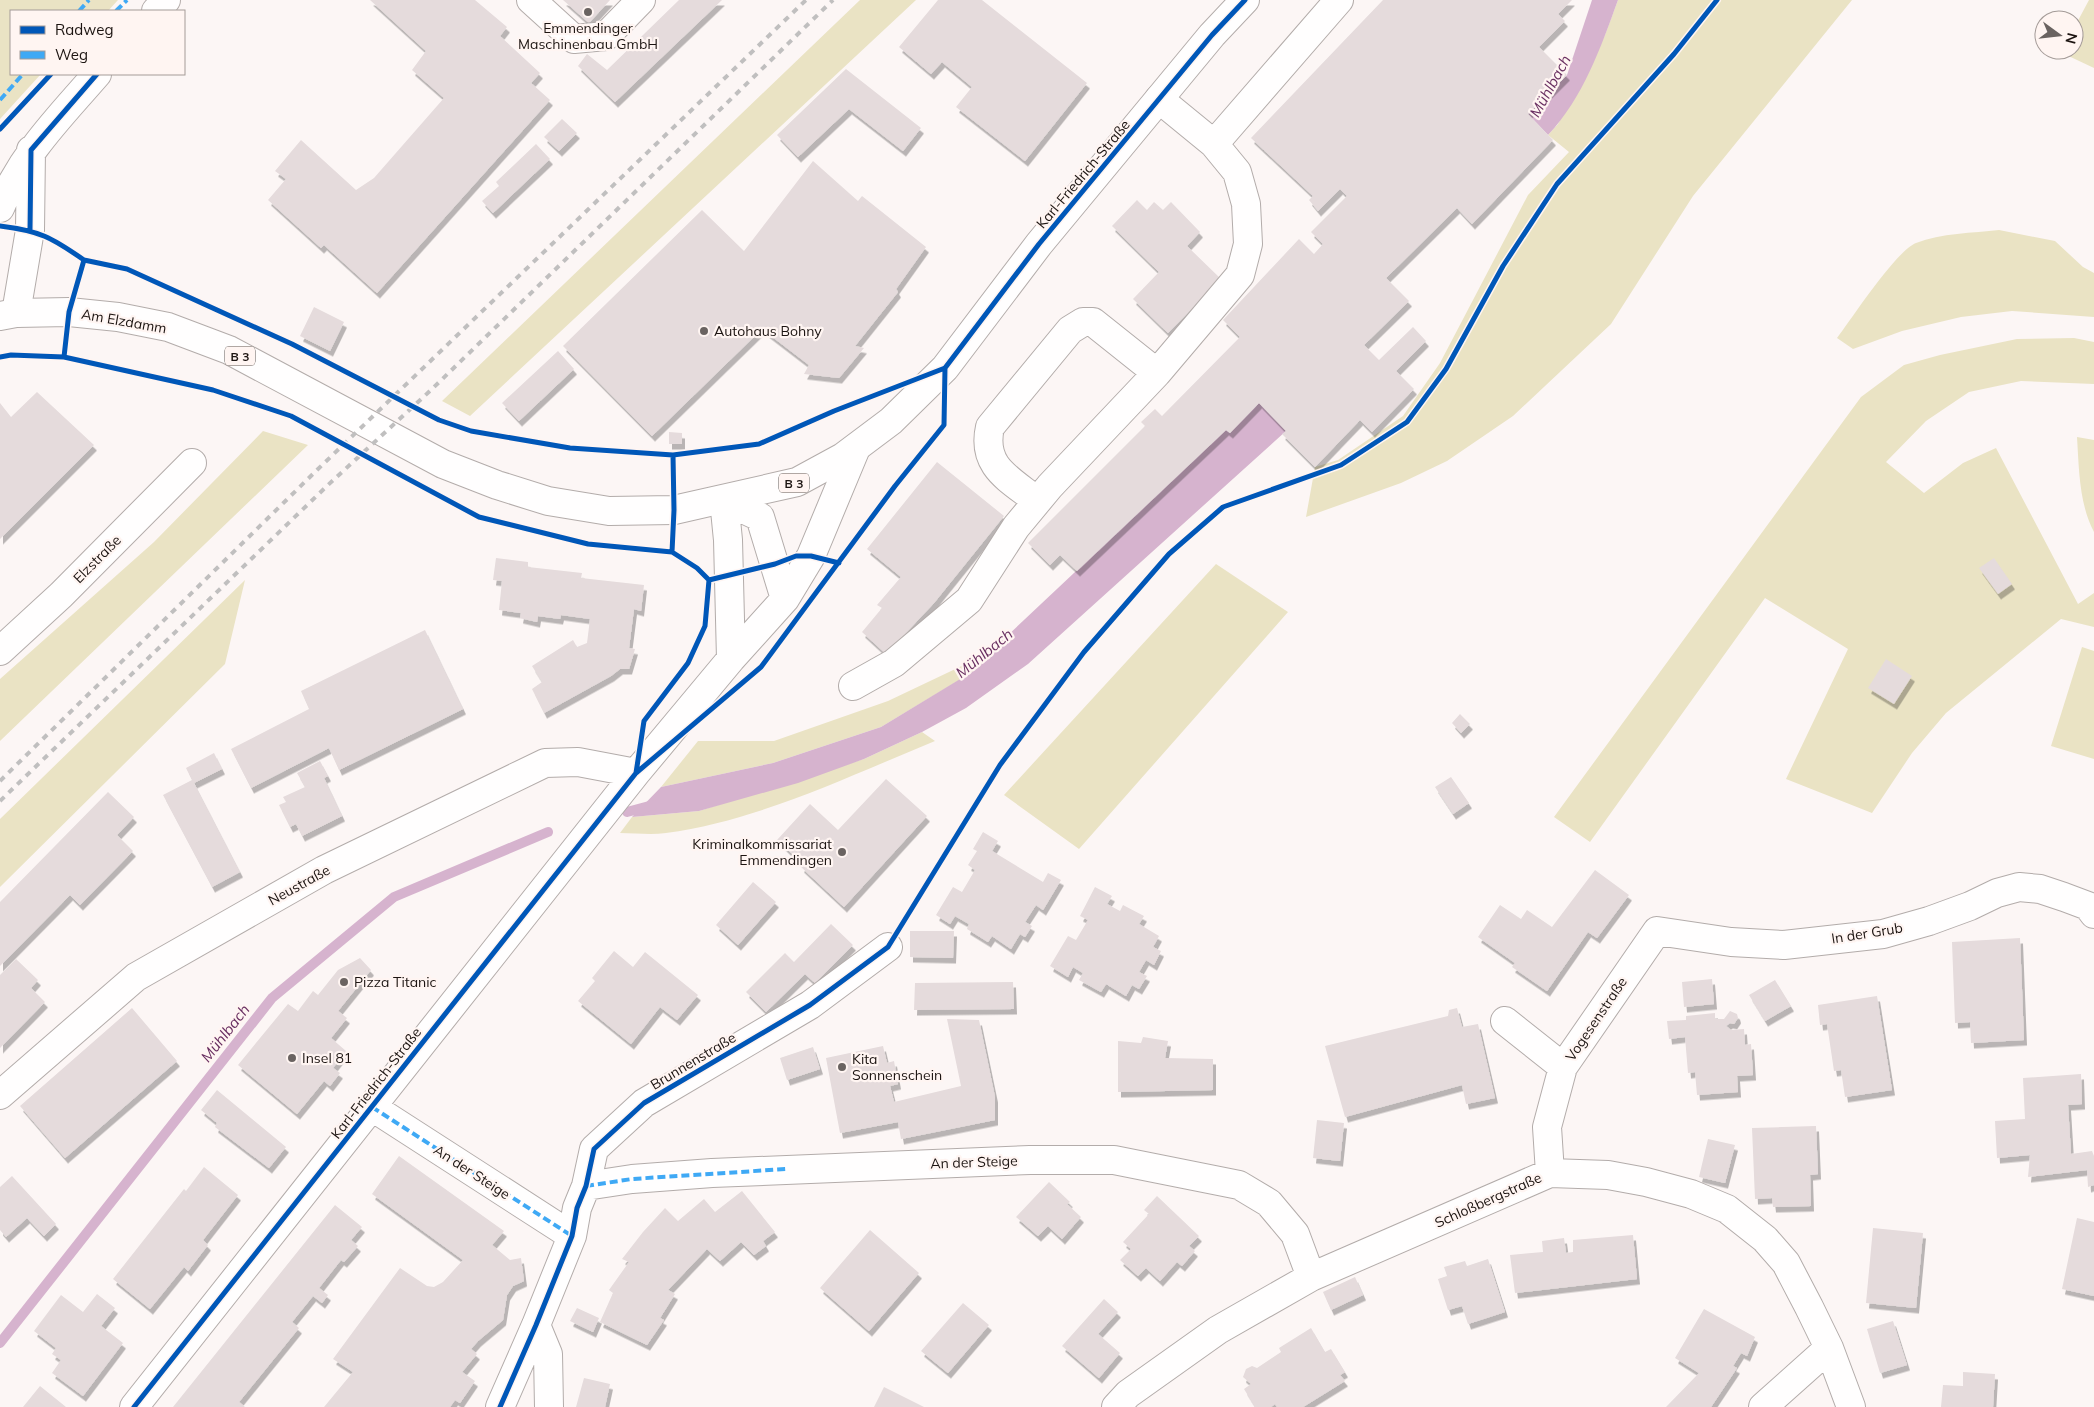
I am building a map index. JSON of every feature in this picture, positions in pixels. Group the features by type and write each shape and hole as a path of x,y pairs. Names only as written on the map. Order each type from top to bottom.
{"street":[{"path":"157,10 166,0"},
{"path":"530,0 574,39 606,36 641,0"},
{"name":"Karl-Friedrich-Straße","path":"724,500 797,482 843,457 891,421 945,368 1039,244 1212,35 1245,0"},
{"path":"1214,144 1339,0"},
{"path":"0,208 10,184 31,150 96,75"},
{"path":"853,686 894,663 970,600 1016,526 1157,373 1240,275 1248,244 1246,204 1237,172 1214,144 1159,99"},
{"path":"0,171 31,150"},
{"path":"8,314 30,230 31,150"},
{"path":"0,291 8,314"},
{"name":"Am Elzdamm","path":"8,314 69,312 118,317 168,327 229,350 443,464 497,485 548,500 609,511 674,510 724,500"},
{"path":"1037,501 998,469 989,454 987,441 990,427 1070,330 1083,322 1093,322 1157,373"},
{"name":"Karl-Friedrich-Straße","path":"134,1407 636,773 731,659 785,599 811,556 856,448"},
{"name":"Elzstraße","path":"0,651 61,596 192,463"},
{"path":"724,500 760,517 785,599"},
{"path":"724,500 728,540 731,659"},
{"name":"Neustraße","path":"0,1095 136,977 324,870 545,763 578,762 636,773"},
{"name":"In der Grub","path":"1657,930 1731,942 1784,945 1883,934 1929,921 1970,906 1997,892 2018,887 2040,889 2064,897 2088,906 2094,914"},
{"name":"Vogesenstraße","path":"1550,1174 1547,1127 1563,1067 1657,930"},
{"name":"Brunnenstraße","path":"500,1407 572,1236 577,1208 586,1186 594,1149 644,1103 810,1005 888,947"},
{"path":"1506,1021 1563,1067"},
{"name":"An der Steige","path":"372,1107 572,1236"},
{"name":"An der Steige","path":"586,1186 632,1179 712,1173 1030,1160 1114,1160 1239,1185 1269,1204 1295,1234 1311,1277"},
{"name":"Schloßbergstraße","path":"1116,1407 1128,1394 1218,1330 1311,1277 1550,1174 1608,1175 1646,1182 1691,1194 1727,1210 1765,1239 1786,1263 1829,1348 1851,1407"},
{"path":"536,1325 548,1354 549,1407"},
{"path":"1763,1407 1829,1348"}],"shaded area":[{"path":"0,0 118,0 109,10 10,10 10,75 40,75 0,119"},
{"path":"860,0 916,0 470,416 442,401"},
{"path":"1592,0 1618,0 1590,71 1571,105 1548,135 1528,114 1567,75"},
{"path":"1618,0 1852,0 1693,196 1611,324 1513,416 1447,461 1401,483 1306,517 1315,467 1338,460 1403,416 1440,363 1528,195 1569,152 1548,135 1558,124 1605,35"},
{"path":"2089,0 2094,0 2094,68 2077,60 2084,60 2084,10"},
{"path":"1999,230 2055,241 2083,267 2094,273 2094,317 2012,311 1961,317 1902,331 1853,349 1837,338 1886,271 1907,249 1916,243 1936,237"},
{"path":"2074,338 2094,342 2094,384 2021,381 1969,392 1926,421 1886,462 1924,493 1963,463 1996,448 2078,604 2094,593 2094,627 2061,619 1946,713 1912,753 1872,813 1786,779 1848,649 1765,598 1590,842 1554,817 1861,397 1904,365 1940,355 2017,339"},
{"path":"1259,403 1286,431 1028,664 966,708 922,732 864,759 798,783 699,811 632,817 661,787 773,763 881,727 975,670 989,653 1226,430 1230,433"},
{"path":"263,431 308,445 0,741 0,679 154,542"},
{"path":"2077,437 2094,440 2094,532 2085,510 2079,473"},
{"path":"1216,564 1288,612 1079,849 1004,795"},
{"path":"245,580 225,664 0,887 0,819"},
{"path":"2082,647 2094,651 2094,759 2051,746"},
{"path":"989,653 976,670 881,727 773,763 661,787 698,741 774,741 888,701"},
{"path":"922,732 935,741 836,783 769,808 701,827 666,833 620,833 632,817 699,811 864,759"}],"building":[{"path":"370,0 475,0 507,27 500,36 540,73 531,83 550,100 377,293 324,245 321,248 268,200 286,179 275,171 301,140 356,190 374,178 444,98 412,70 426,51"},
{"name":"Emmendinger Maschinenbau GmbH","path":"563,0 610,0 589,23"},
{"path":"679,0 722,0 615,102 578,66 587,54 607,70"},
{"path":"938,0 982,0 1087,83 1025,161 956,107 972,87 942,62 931,74 899,47"},
{"path":"1383,0 1572,0 1558,14 1565,21 1539,47 1567,75 1528,114 1553,140 1472,224 1457,208 1386,278 1409,301 1364,345 1379,360 1413,327 1426,341 1396,371 1414,389 1372,432 1360,420 1315,467 1282,434 1286,431 1259,403 1230,433 1226,430 1077,571 1060,555 1050,565 1028,543 1145,426 1141,422 1155,409 1162,416 1240,337 1223,320 1299,239 1314,254 1323,244 1311,232 1347,196 1340,189 1318,211 1309,200 1313,196 1251,138"},
{"path":"846,69 921,128 903,151 849,109 798,157 777,135"},
{"path":"562,119 577,133 559,151 544,137"},
{"path":"536,144 550,159 493,213 482,201 499,186 496,182"},
{"path":"813,161 858,201 862,196 926,247 896,289 898,292 855,346 864,348 839,378 804,374 809,365 762,329 652,436 563,346 702,210 744,251"},
{"path":"1137,200 1147,210 1154,202 1163,210 1171,202 1200,232 1187,246 1221,279 1168,333 1133,299 1159,272 1112,226"},
{"path":"314,307 344,322 330,351 300,336"},
{"path":"558,351 574,369 519,421 502,403"},
{"path":"37,392 94,445 0,539 0,403 11,417"},
{"path":"669,432 682,433 682,444 669,444"},
{"path":"937,462 1004,516 934,603 886,654 862,632 882,608 877,605 901,577 867,549"},
{"path":"496,558 528,562 528,567 582,573 581,578 644,585 641,611 634,609 629,648 635,649 629,669 620,669 611,676 544,713 532,689 542,682 532,666 573,640 577,647 587,643 590,619 561,615 560,619 538,616 537,622 520,618 521,613 499,610 502,581 493,580"},
{"path":"1994,558 2012,584 1998,594 1979,568"},
{"path":"425,630 463,709 339,770 329,748 251,788 231,749 309,709 301,691"},
{"path":"1886,659 1912,676 1894,704 1868,688"},
{"path":"1460,714 1470,724 1461,733 1452,723"},
{"path":"214,753 222,769 194,783 240,872 212,887 163,795 192,780 186,768"},
{"path":"320,761 328,776 324,778 342,816 302,836 296,824 290,827 279,805 286,802 283,797 305,787 297,773"},
{"path":"1451,777 1469,803 1453,814 1435,787"},
{"name":"Kriminalkommissariat Emmendingen","path":"886,779 927,816 844,907 801,867 803,864 777,840 810,804 838,830"},
{"path":"108,792 134,817 117,835 133,851 80,905 70,895 0,966 0,902"},
{"path":"983,832 998,841 992,851 1043,882 1048,873 1061,880 1043,910 1036,905 1025,922 1032,926 1025,937 1020,934 1011,949 992,936 988,942 967,929 969,924 955,916 950,924 936,915 953,887 962,892 975,870 968,865 977,851 973,849"},
{"path":"1595,870 1629,895 1597,938 1588,932 1547,991 1512,967 1515,963 1478,937 1500,905 1521,919 1527,910 1552,927"},
{"path":"753,882 776,902 738,945 716,925"},
{"path":"1095,887 1112,896 1107,904 1120,911 1123,905 1144,916 1139,924 1159,936 1153,947 1161,951 1154,965 1146,960 1139,972 1147,976 1139,989 1132,985 1126,996 1106,984 1101,992 1079,980 1083,973 1073,967 1068,977 1050,966 1068,936 1076,940 1088,920 1080,916"},
{"path":"831,924 853,945 815,983 805,974 766,1012 746,992 785,953 794,962"},
{"path":"910,931 954,931 953,958 910,957"},
{"path":"2020,938 2024,1040 1971,1043 1970,1022 1955,1023 1952,942"},
{"path":"614,951 633,967 645,952 698,995 677,1020 660,1007 631,1044 578,1001 595,981 592,978"},
{"name":"Insel 81","path":"360,958 371,970 338,1011 347,1018 331,1038 346,1051 333,1068 340,1073 330,1086 324,1081 297,1114 238,1065 288,1004 298,1011 313,991 318,995 338,970"},
{"path":"16,959 38,980 31,988 45,1002 0,1048 0,975"},
{"path":"1712,979 1714,1004 1684,1007 1682,982"},
{"path":"1775,980 1791,1006 1765,1021 1749,995"},
{"path":"1013,982 1014,1009 914,1010 915,983"},
{"path":"1877,996 1892,1090 1845,1097 1841,1070 1834,1071 1827,1024 1820,1025 1818,1005"},
{"path":"132,1008 177,1061 65,1158 20,1106"},
{"path":"1457,1008 1462,1027 1478,1024 1495,1098 1466,1104 1462,1085 1345,1117 1325,1046 1448,1016 1449,1010"},
{"path":"1730,1011 1737,1014 1738,1018 1734,1024 1730,1023 1726,1026 1731,1030 1744,1029 1745,1045 1751,1044 1753,1075 1737,1076 1738,1092 1697,1095 1695,1072 1688,1073 1685,1037 1669,1039 1667,1021 1686,1020 1686,1016 1715,1013 1715,1019 1724,1019"},
{"path":"947,1019 979,1020 995,1097 995,1120 901,1139 898,1122 840,1133 826,1058 883,1046 887,1063 894,1061 898,1084 890,1086 894,1102 961,1086"},
{"path":"1143,1037 1168,1041 1165,1058 1213,1059 1213,1090 1118,1092 1118,1041 1141,1043"},
{"path":"813,1047 820,1069 787,1080 780,1058"},
{"path":"2081,1074 2082,1104 2068,1105 2071,1154 2092,1151 2094,1156 2094,1185 2088,1187 2087,1170 2028,1177 2030,1155 1997,1158 1995,1121 2025,1119 2023,1078"},
{"path":"217,1090 286,1147 269,1168 215,1127 217,1123 201,1110"},
{"path":"1317,1120 1344,1123 1340,1161 1313,1158"},
{"path":"1816,1126 1818,1174 1810,1175 1811,1206 1773,1207 1772,1198 1755,1199 1752,1128"},
{"path":"1708,1139 1735,1145 1725,1183 1699,1177"},
{"path":"399,1156 504,1231 492,1245 510,1260 521,1258 524,1281 513,1286 507,1295 503,1320 471,1349 477,1354 462,1372 475,1381 460,1403 455,1400 450,1407 324,1407 353,1372 333,1359 400,1268 427,1286 434,1287 443,1282 463,1260 372,1194"},
{"path":"204,1167 238,1195 203,1240 208,1245 188,1271 184,1267 150,1309 113,1279 184,1189 186,1191"},
{"path":"12,1176 56,1224 44,1236 27,1218 6,1237 0,1230 0,1187"},
{"path":"1049,1182 1070,1202 1067,1204 1081,1217 1062,1239 1048,1226 1038,1236 1016,1217"},
{"path":"742,1191 775,1232 763,1241 766,1246 754,1255 741,1242 720,1261 707,1249 668,1290 675,1294 660,1318 664,1320 647,1345 600,1322 613,1293 609,1290 629,1262 622,1259 665,1208 678,1221 704,1199 715,1212"},
{"path":"1157,1196 1199,1236 1189,1246 1195,1251 1182,1266 1177,1262 1160,1281 1146,1268 1138,1276 1120,1260 1131,1249 1123,1242 1149,1214 1144,1210"},
{"path":"335,1205 362,1227 351,1240 358,1246 344,1262 341,1260 319,1288 328,1295 322,1303 313,1296 292,1322 299,1328 239,1402 245,1407 173,1407"},
{"path":"2077,1218 2094,1222 2094,1296 2062,1289"},
{"path":"1873,1228 1923,1233 1916,1308 1866,1303"},
{"path":"870,1230 919,1273 869,1331 820,1288"},
{"path":"1633,1235 1637,1279 1515,1293 1510,1255 1543,1252 1542,1241 1564,1238 1566,1253 1573,1252 1573,1240"},
{"path":"1488,1259 1505,1312 1468,1324 1462,1306 1448,1310 1438,1279 1447,1276 1444,1267 1465,1261 1467,1266"},
{"path":"1355,1277 1363,1295 1331,1310 1323,1292"},
{"path":"97,1294 115,1308 101,1326 123,1343 83,1396 52,1373 61,1360 52,1354 56,1348 34,1331 61,1295 83,1312"},
{"path":"1104,1299 1118,1312 1098,1334 1120,1353 1099,1378 1062,1346"},
{"path":"963,1303 989,1325 948,1373 921,1351"},
{"path":"577,1308 599,1318 593,1332 570,1321"},
{"path":"1704,1309 1755,1337 1747,1356 1741,1353 1733,1366 1737,1368 1711,1407 1666,1407 1699,1373 1675,1358"},
{"path":"1893,1321 1907,1365 1880,1373 1867,1329"},
{"path":"1311,1328 1325,1352 1331,1349 1345,1372 1340,1375 1345,1381 1303,1407 1277,1407 1275,1404 1271,1407 1255,1407 1244,1389 1251,1384 1243,1377 1246,1369 1252,1366 1257,1368 1281,1352 1279,1348"},
{"path":"1963,1372 1995,1374 1993,1407 1941,1407 1943,1385 1963,1386"},
{"path":"584,1378 610,1384 605,1407 576,1407"},
{"path":"40,1386 66,1407 23,1407"},
{"path":"884,1387 924,1407 874,1407"}],"waterway":[{"name":"Mühlbach","path":"627,812 653,805"},
{"name":"Mühlbach","path":"0,1343 272,998 394,897 548,832"}],"railway":[{"path":"0,781 317,470 806,0"},
{"path":"0,801 328,485 431,390 833,0"}],"marked path":[{"path":"80,10 89,0"},
{"path":"117,10 127,0"},
{"path":"0,100 22,75"},
{"path":"372,1107 572,1236"},
{"path":"586,1186 632,1179 786,1169"}],"cycle path":[{"path":"945,368 1039,244 1212,35 1245,0"},
{"path":"500,1407 572,1236 577,1208 586,1186 594,1149 644,1103 810,1005 888,947 1000,765 1084,652 1169,554 1223,507 1341,465 1407,422 1446,369 1503,266 1557,184 1674,54 1717,0"},
{"path":"0,129 50,75"},
{"path":"30,230 31,150 96,75"},
{"path":"0,226 25,230 45,236 84,260 69,312 64,357"},
{"path":"84,260 127,269 292,344 439,420 471,431 570,448 673,455 759,444 834,411 945,368"},
{"path":"0,357 11,355 64,357 213,390 291,416 479,517 588,544 672,552 697,568 709,580 705,626 688,663 644,721 636,773"},
{"path":"134,1407 636,773 761,667 895,486 944,425 945,368"},
{"path":"672,552 674,510 673,455"},
{"path":"709,580 775,564 796,556 811,556 839,563"}],"place":[{"name":"Emmendinger Maschinenbau GmbH","path":"588,12"},
{"name":"Autohaus Bohny","path":"704,331"},
{"name":"Kriminalkommissariat Emmendingen","path":"842,852"},
{"name":"Pizza Titanic","path":"344,982"},
{"name":"Insel 81","path":"292,1058"},
{"name":"Kita Sonnenschein","path":"842,1067"}]}
